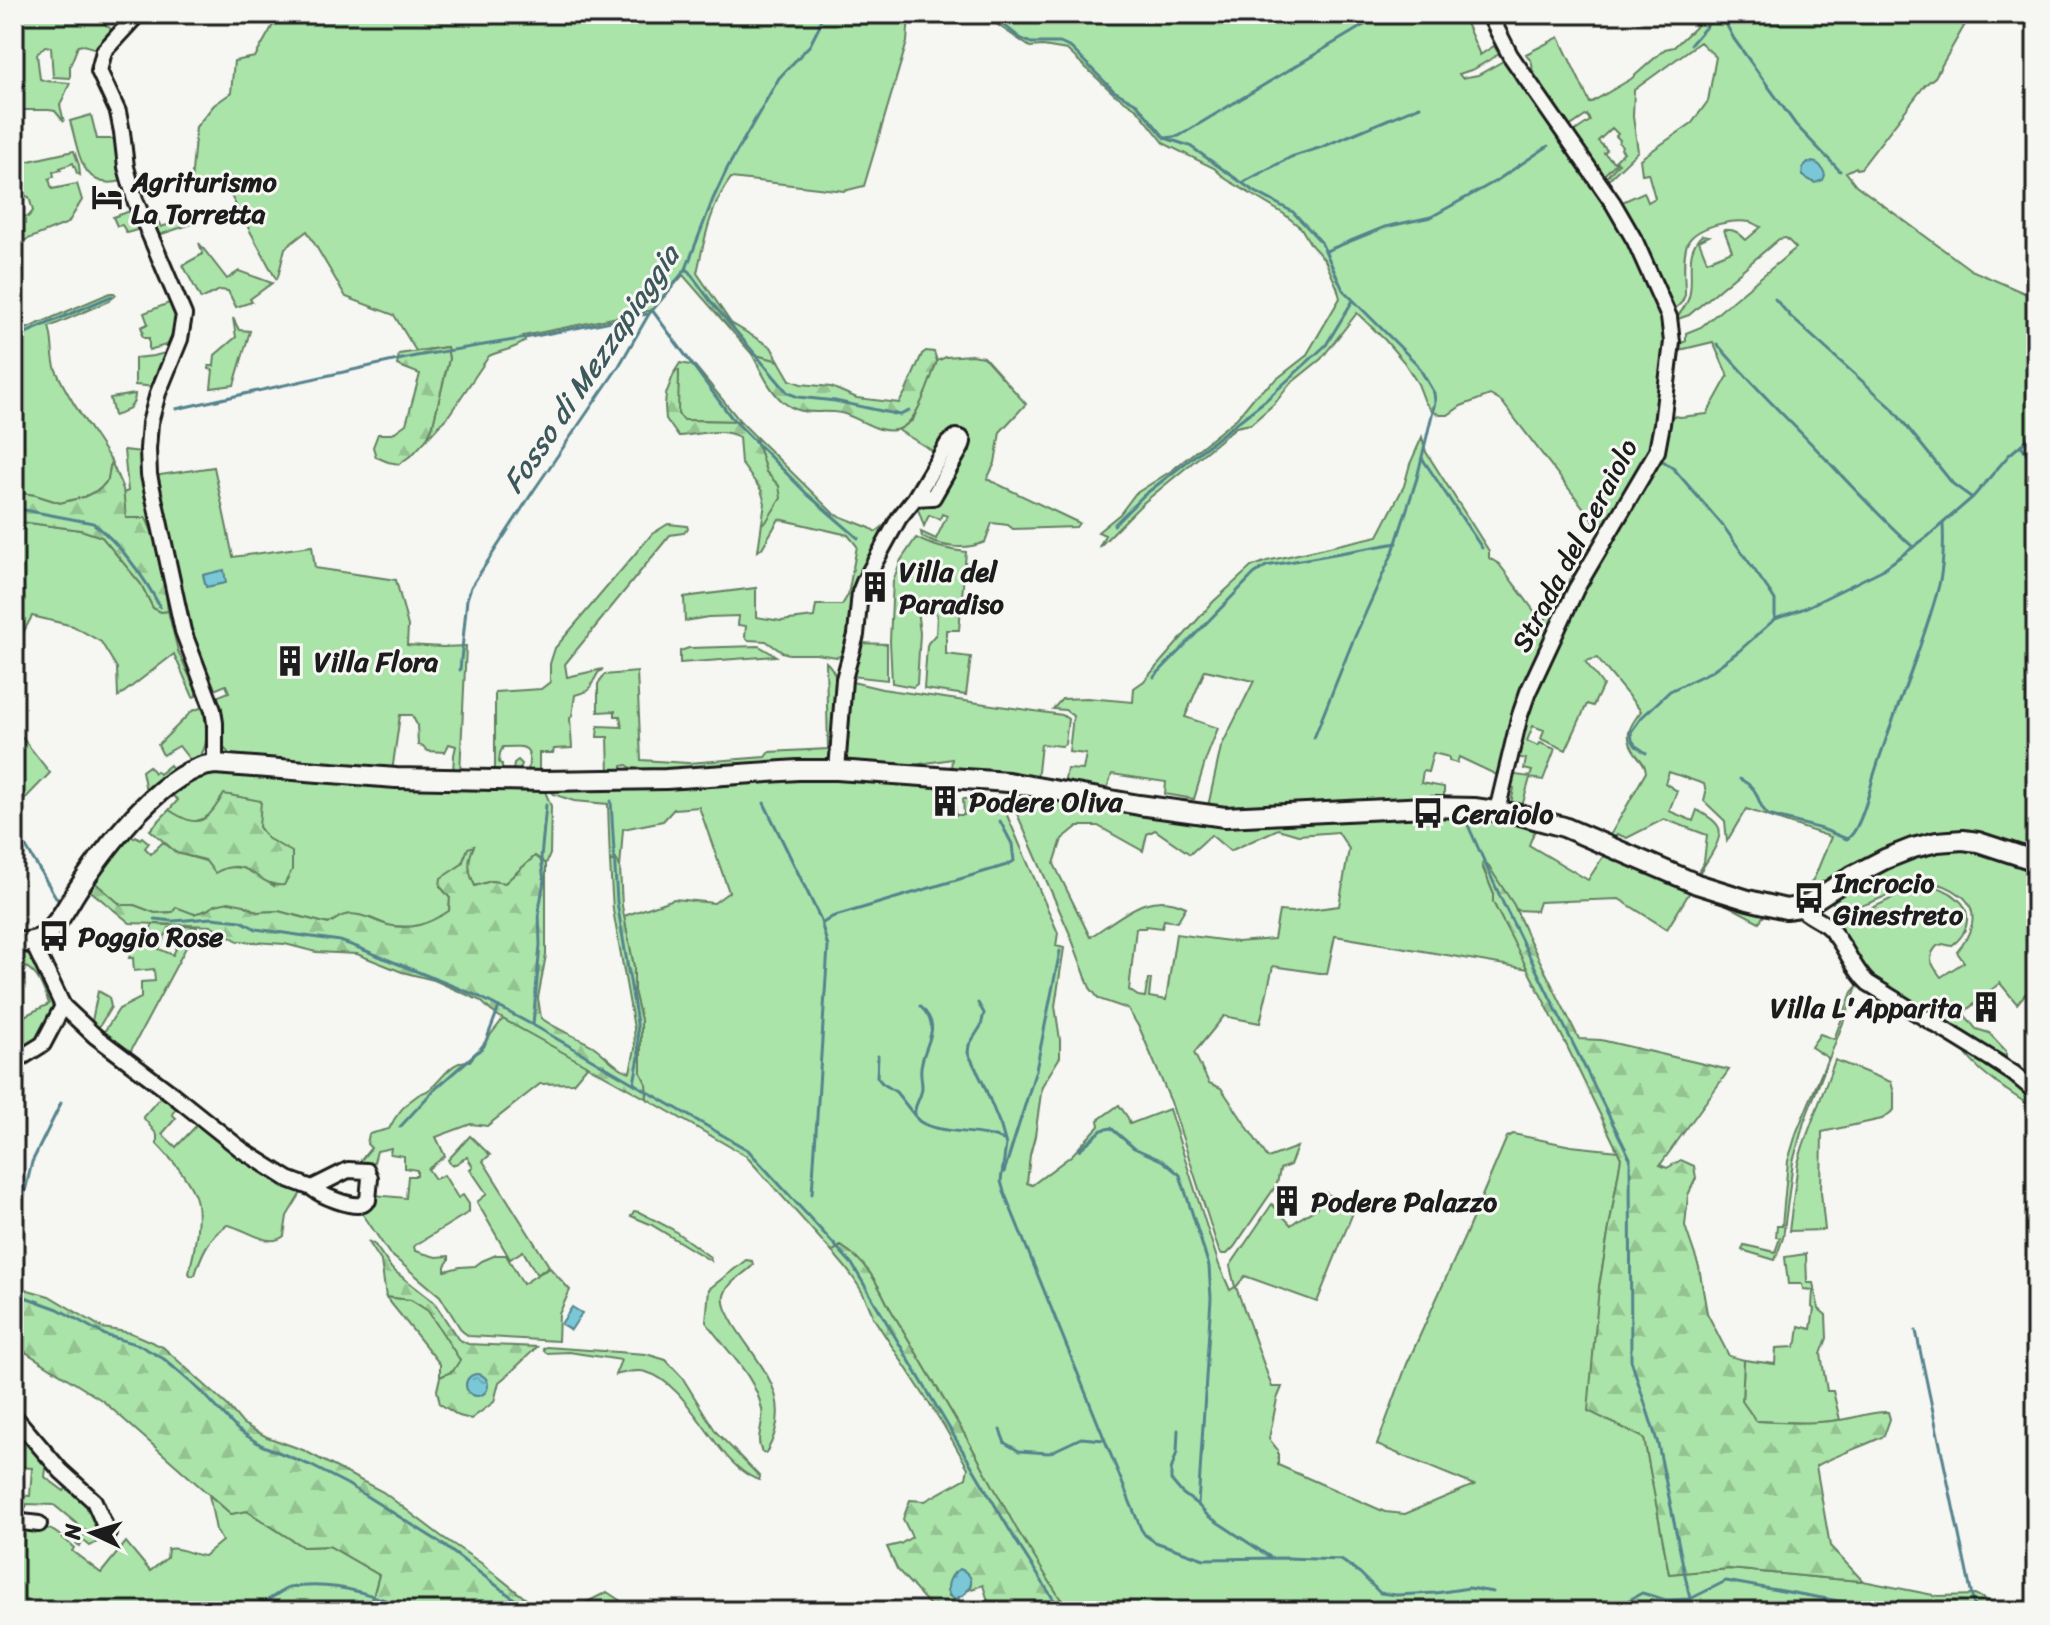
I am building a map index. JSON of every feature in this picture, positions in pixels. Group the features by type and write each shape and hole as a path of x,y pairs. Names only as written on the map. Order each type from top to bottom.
{"main road":[{"path":"23,942 42,937 51,929 105,853 150,801 183,774 215,764 396,778 545,781 666,779 837,770 1008,782 1225,817 1426,807 1497,811 1564,827 1697,884 1786,909 1800,907 1816,899 1870,866 1904,851 1937,842 1978,842 2036,861"}],"street":[{"path":"138,14 104,51 99,71 118,112 126,167 135,200 184,315 180,339 158,393 150,423 149,475 183,631 213,710 215,764"},
{"name":"Strada del Ceraiolo","path":"1489,14 1510,55 1613,203 1635,241 1669,317 1672,342 1657,451 1576,589 1528,692 1497,811"},
{"path":"837,770 844,679 856,635 860,592 899,518 915,498"},
{"path":"1800,907 1807,915 1827,925 1868,983 1990,1058 2036,1092"},
{"path":"23,942 63,1006 95,1036 242,1150 288,1179 312,1188"},
{"path":"14,1062 43,1044 63,1006"},
{"path":"14,1416 61,1471 94,1501 108,1533"},
{"path":"14,1521 39,1524"}],"green space":[{"path":"14,14 93,14 112,30 131,14 97,49 78,46 70,66 70,78 53,77 51,47 45,46 37,54 40,79 70,83 60,105 64,122 55,111 14,110"},
{"path":"265,14 909,14 907,42 864,186 844,191 731,178 713,211 697,273 731,323 771,347 779,361 752,354 683,275 653,310 523,336 525,341 521,344 489,356 449,415 426,440 432,428 449,359 447,347 416,351 394,315 346,297 307,231 285,248 276,279 224,183 216,183 204,196 191,183 196,127 214,105 231,93 234,61 255,57 273,25"},
{"path":"982,14 1462,14 1480,55 1494,46 1499,54 1459,74 1462,78 1478,75 1505,60 1511,62 1613,211 1666,322 1668,341 1653,445 1603,533 1502,402 1490,395 1461,406 1448,415 1432,411 1404,362 1357,313 1321,359 1290,384 1275,403 1251,424 1236,427 1171,480 1099,547 1105,535 1098,532 1120,514 1135,494 1171,471 1237,418 1255,396 1306,356 1340,298 1325,260 1301,228 1284,214 1226,179 1214,168 1165,144 1137,109 1114,94 1067,50 1030,47"},
{"path":"1709,14 1971,14 1935,77 1925,85 1861,168 1846,172 1856,185 1971,270 2036,298 2036,854 1970,835 1800,901 1815,876 1831,837 1746,809 1727,841 1725,821 1704,801 1704,784 1669,772 1665,783 1677,791 1669,811 1693,821 1697,810 1714,821 1720,831 1716,845 1696,878 1704,862 1707,835 1664,819 1627,838 1617,834 1612,843 1607,841 1646,772 1629,737 1641,711 1597,658 1585,661 1603,685 1593,706 1587,704 1566,750 1541,739 1544,730 1533,726 1527,741 1555,749 1543,780 1530,778 1521,810 1503,803 1511,804 1514,788 1506,786 1509,774 1530,777 1532,771 1524,769 1526,759 1513,756 1523,714 1580,590 1613,533 1667,415 1707,414 1728,376 1713,342 1684,349 1677,354 1679,344 1686,341 1686,333 1701,327 1796,248 1786,238 1779,239 1689,315 1675,320 1689,297 1691,257 1696,242 1702,235 1709,236 1699,241 1707,261 1732,251 1724,230 1736,232 1746,240 1761,227 1750,222 1724,223 1706,228 1691,238 1685,256 1685,295 1675,309 1667,304 1620,203 1644,192 1648,202 1655,198 1648,173 1642,174 1640,159 1692,123 1708,101 1716,57 1700,42 1634,90 1633,117 1638,151 1603,185 1602,182 1619,163 1600,179 1569,135 1590,121 1587,115 1566,129 1533,77 1532,63 1526,54 1559,37 1590,103 1631,79 1665,49 1674,47","holes":["1612,128 1618,134 1616,136 1624,152 1614,162 1604,153 1607,150 1598,141"]},
{"path":"111,109 118,124 122,181 108,183 90,175 84,166 70,121 91,115 97,139 116,139"},
{"path":"74,151 80,175 73,163 53,172 54,176 49,179 52,189 77,184 82,200 68,223 23,241 14,268 14,214 28,217 33,211 29,197 14,192 14,170 20,163"},
{"path":"133,210 143,228 127,233 122,225 117,226 113,217"},
{"path":"186,211 192,224 156,236 153,219 157,219 161,227 186,219"},
{"path":"199,243 227,279 239,271 272,283 250,299 252,302 236,307 228,291 220,290 201,299 183,265 203,254"},
{"path":"110,293 116,295 109,301 49,327 56,370 111,461 108,480 100,489 84,497 60,503 14,492 14,334"},
{"path":"174,301 179,315 173,343 149,350 149,338 144,338 141,333 141,327 148,324 144,313"},
{"path":"233,318 239,330 250,331 234,385 211,388 213,370 209,366 214,366 215,355 236,337"},
{"path":"447,347 449,359 432,428 426,440 399,464 376,457 373,447 378,434 392,434 406,424 420,374 397,365 399,354"},
{"path":"926,351 934,352 937,361 922,400 906,425 892,430 877,428 841,413 803,411 789,406 765,379 752,354 779,361 790,380 801,384 831,387 857,398 899,403"},
{"path":"170,353 156,387 135,385 135,358"},
{"path":"971,355 984,357 1026,404 1000,432 995,463 987,479 1079,523 1076,527 1013,529 1008,525 992,523 985,542 961,547 922,537 921,532 936,539 947,516 942,514 940,519 929,515 924,526 914,505 925,502 963,436 906,500 903,499 933,451 898,430 913,420 937,361"},
{"path":"680,363 695,366 740,421 684,420 677,414 679,371 675,371"},
{"path":"679,370 678,414 684,420 740,421 755,436 766,472 779,486 781,498 766,522 762,523 765,503 761,490 741,463 739,437 717,432 678,436 666,419 666,394 675,371"},
{"path":"135,394 129,409 114,416 110,398"},
{"path":"143,424 149,525 145,518 126,518 123,493 128,491 124,450 141,452"},
{"path":"755,436 834,514 876,532 902,505 861,581 846,654 837,657 789,654 766,641 748,640 745,637 746,626 738,625 739,616 685,621 684,597 756,588 756,617 781,621 814,617 816,605 842,605 848,595 857,546 848,535 779,519 758,551 762,523 766,522 779,486 766,472"},
{"path":"1422,437 1426,452 1489,551 1489,558 1499,564 1541,620 1545,620 1561,591 1590,553 1501,777 1459,757 1457,763 1449,761 1449,757 1433,753 1428,772 1423,771 1421,783 1444,787 1444,802 1207,811 1221,747 1254,681 1205,670 1185,717 1218,728 1194,799 1165,794 1166,782 1112,774 1104,796 1064,785 1067,769 1083,770 1086,754 1069,752 1073,716 1065,710 1053,709 1062,699 1133,702 1134,688 1144,681 1213,602 1251,567 1378,536 1404,486"},
{"path":"111,461 123,489 126,518 146,518 151,529 161,563 168,611 153,608 141,584 102,537 81,530 14,521 14,492 60,503 84,497 100,489 108,480"},
{"path":"214,467 233,557 312,546 315,568 396,580 408,626 407,645 466,646 460,773 453,773 456,746 449,744 445,752 427,751 418,745 417,725 412,715 400,715 392,772 231,756 224,748 216,697 229,692 226,685 214,690 187,620 153,476"},
{"path":"14,521 81,530 102,537 141,584 153,608 168,611 178,651 196,696 193,697 174,654 118,697 117,668 101,642 73,626 32,616 14,650"},
{"path":"668,524 687,526 688,529 670,535 565,664 567,677 603,669 588,691 575,695 570,718 572,748 539,753 539,775 531,775 526,749 503,747 499,763 502,764 502,772 513,772 514,763 518,760 522,764 518,775 495,774 495,692 541,689 550,682 550,664 555,648 652,534"},
{"path":"916,538 966,552 959,630 946,630 946,654 971,657 966,695 924,689 927,646 936,634 937,615 933,610 917,610 920,633 917,684 913,687 892,683 890,641 893,581 901,560"},
{"path":"858,643 887,644 887,680 850,676"},
{"path":"759,646 776,656 680,663 680,651 689,648"},
{"path":"826,662 833,670 839,694 834,761 714,772 629,771 631,768 627,765 622,766 622,773 609,774 608,737 597,737 598,726 622,727 620,716 615,716 615,711 598,712 598,684 604,675 637,672 641,760 688,763 765,757 769,752 828,749"},
{"path":"848,681 882,689 1062,715 1068,719 1065,744 1041,744 1037,781 928,768 951,769 952,759 908,769 842,763"},
{"path":"203,709 206,733 201,755 187,762 190,760 179,746 163,755 158,745 192,711"},
{"path":"14,727 50,773 14,810"},
{"path":"170,765 175,772 147,796 142,771 149,766 159,774"},
{"path":"219,771 542,784 551,806 550,854 546,864 535,856 505,883 491,881 475,886 469,869 471,852 465,855 462,864 440,886 450,898 449,911 434,921 415,927 390,926 368,917 329,924 278,911 257,912 244,905 215,905 194,914 176,908 173,912 155,913 134,905 121,905 93,881 129,833 149,843 145,848 151,854 163,842 177,853 227,867 246,868 274,886 267,838 259,827 210,816 194,822 169,810 178,800 167,791 175,785"},
{"path":"798,773 944,783 939,803 950,805 951,798 955,798 956,815 964,815 963,799 1000,799 1058,933 1056,946 1064,948 1055,1006 1060,1057 1042,1086 1027,1183 1032,1185 1072,1155 1099,1126 1098,1120 1119,1105 1130,1124 1169,1109 1219,1265 1230,1290 1235,1287 1230,1266 1272,1204 1291,1225 1315,1209 1326,1193 1354,1210 1317,1302 1245,1276 1236,1287 1272,1387 1282,1387 1269,1439 1278,1450 1278,1465 1385,1512 1405,1514 1474,1485 1377,1445 1407,1364 1507,1137 1513,1134 1571,1146 1618,1151 1621,1158 1599,1287 1644,1437 1669,1574 1730,1569 1863,1581 1938,1596 1977,1595 2005,1611 1743,1611 1710,1606 1691,1611 1068,1611 1016,1529 869,1271 841,1246 832,1252 746,1156 647,1099 646,1083 641,1073 641,1020 624,916 674,899 714,903 729,892 699,807 674,809 663,821 623,829 620,868 616,859 610,862 608,804 574,801 553,794 550,784"},
{"path":"1007,791 1157,814 1466,812 1537,825 1529,845 1588,880 1606,852 1768,911 1759,922 1693,887 1667,929 1619,899 1539,902 1536,911 1516,910 1487,864 1482,866 1493,892 1493,902 1528,969 1335,936 1327,974 1273,966 1260,1023 1224,1016 1194,1053 1209,1083 1221,1088 1268,1158 1297,1147 1290,1165 1280,1169 1277,1184 1227,1254 1219,1251 1171,1102 1140,1029 1128,1009 1099,999 1090,988","holes":["1078,826 1098,826 1143,851 1147,834 1155,830 1190,854 1211,835 1230,851 1278,829 1298,835 1338,832 1349,849 1339,906 1279,911 1274,939 1237,942 1176,934 1166,1000 1149,997 1151,979 1148,979 1145,997 1138,996 1129,990 1136,928 1162,928 1164,920 1177,922 1186,907 1172,902 1147,903 1090,937 1054,864 1062,839"]},
{"path":"224,794 261,801 259,827 267,838 292,852 292,870 284,885 266,882 237,867 215,873 205,860 177,853 150,830 169,810 188,820 201,820 207,817"},
{"path":"474,846 469,866 475,886 491,881 505,883 535,856 546,864 546,955 538,998 541,1018 593,1046 630,1072 635,1049 634,1028 613,910 610,862 616,859 620,868 622,906 641,1020 641,1073 646,1083 647,1099 503,1019 481,1001 434,980 402,972 357,954 316,952 285,944 238,941 212,926 130,923 88,889 93,881 121,905 134,905 155,913 173,912 176,907 194,914 229,902 257,912 278,911 328,924 351,914 396,927 412,926 449,911 450,898 440,886 441,878 462,864 468,848"},
{"path":"1948,848 1987,853 2036,871 2036,981 2017,1004 2000,983 1963,1013 1976,1029 1989,1033 2006,1051 2006,1055 2000,1055 1956,1026 1875,983 1831,923 1836,915 1861,912 1910,890 1933,887 1945,890 1962,904 1967,918 1964,932 1957,941 1951,946 1937,946 1932,954 1933,965 1941,977 1964,962 1957,952 1968,936 1973,916 1970,905 1962,896 1945,886 1929,882 1914,884 1855,907 1838,908 1831,898 1872,873"},
{"path":"1483,862 1514,905 1579,1039 1601,1040 1729,1070 1660,1165 1667,1168 1681,1160 1694,1166 1696,1178 1688,1195 1685,1226 1699,1267 1707,1313 1729,1356 1744,1360 1742,1401 1756,1421 1818,1422 1888,1412 1890,1419 1884,1436 1816,1466 1830,1546 1863,1581 1730,1569 1669,1574 1644,1438 1588,1411 1599,1287 1621,1158 1493,902 1493,892"},
{"path":"153,924 197,927 128,1056 102,1035 119,1009 141,998 141,982 155,981 154,969 134,971 133,958 129,958 137,934 147,937","holes":["169,928 183,934 173,955 159,949"]},
{"path":"14,949 32,956 58,1003 48,1031 14,1059 14,1021 49,1004 38,978 14,961"},
{"path":"1858,985 1804,1122 1793,1162 1783,1238 1775,1260 1742,1250 1744,1245 1775,1252 1780,1238 1776,1237 1777,1226 1782,1226 1788,1161 1797,1131 1828,1058 1811,1047 1820,1034 1834,1039 1852,992"},
{"path":"98,991 109,997 111,1007 99,1027 95,1028 91,1026"},
{"path":"503,1019 588,1065 573,1083 540,1084 487,1126 471,1124 436,1137 445,1156 428,1169 435,1179 444,1175 458,1198 463,1195 469,1204 469,1212 414,1246 415,1251 436,1257 449,1256 445,1271 475,1266 496,1255 506,1255 523,1284 537,1275 523,1251 510,1259 477,1202 487,1194 470,1169 473,1167 467,1157 454,1165 448,1160 470,1136 490,1155 483,1161 549,1266 538,1274 550,1268 570,1290 559,1314 558,1341 469,1336 462,1331 440,1296 389,1253 362,1213 373,1204 374,1195 406,1198 408,1176 417,1176 417,1170 404,1168 404,1156 390,1154 391,1148 377,1151 373,1166 356,1166 371,1148 367,1144 369,1134 389,1129 414,1098 430,1089 452,1067 470,1061"},
{"path":"1960,1044 2007,1075 2036,1099 2036,1109 1982,1071"},
{"path":"1835,1060 1891,1082 1894,1110 1882,1119 1822,1132 1821,1192 1825,1230 1789,1231 1798,1163"},
{"path":"162,1095 178,1106 172,1114 176,1118 162,1134 176,1147 199,1123 235,1151 233,1154 239,1158 304,1188 287,1216 284,1236 264,1239 227,1225 211,1240 195,1275 191,1276 197,1223 195,1196 183,1175 157,1144 157,1135 143,1117"},
{"path":"22,1196 23,1216 14,1250 14,1218 19,1197"},
{"path":"634,1211 672,1229 710,1257 711,1261 631,1216"},
{"path":"368,1241 375,1245 392,1269 434,1302 458,1339 468,1344 537,1347 499,1382 494,1402 471,1419 459,1416 440,1404 437,1390 440,1377 453,1371 460,1360 428,1311 411,1300 386,1297 381,1261"},
{"path":"841,1246 863,1264 874,1279 1016,1528 1068,1611 991,1611 983,1585 969,1590 971,1583 947,1590 949,1596 959,1598 955,1611 935,1611 897,1569 887,1547 912,1537 903,1519 910,1500 925,1501 966,1478 968,1468 873,1317 856,1282 832,1252"},
{"path":"1806,1254 1807,1283 1813,1283 1819,1309 1826,1315 1827,1338 1821,1354 1827,1391 1833,1391 1840,1420 1812,1423 1756,1421 1742,1402 1744,1360 1775,1364 1776,1348 1794,1347 1799,1326 1811,1329 1813,1290 1803,1289 1802,1284 1788,1284 1785,1257"},
{"path":"746,1260 752,1261 753,1265 729,1287 724,1300 734,1325 764,1370 777,1400 775,1434 766,1453 760,1447 763,1415 753,1384 706,1322 709,1289"},
{"path":"14,1286 49,1296 103,1328 131,1333 163,1347 228,1406 243,1424 303,1450 383,1492 536,1607 549,1611 382,1611 372,1601 379,1575 329,1546 303,1547 247,1511 231,1514 103,1401 14,1348"},
{"path":"386,1297 411,1300 429,1311 461,1361 453,1372 440,1377 440,1364"},
{"path":"543,1349 646,1354 666,1360 682,1377 716,1432 760,1477 759,1480 730,1459 677,1392 662,1380 642,1371 615,1375 621,1360 569,1352 546,1353"},
{"path":"14,1421 49,1463 45,1477 64,1491 67,1487 87,1504 104,1538 90,1546 84,1541 79,1546 76,1543 87,1532 54,1505 27,1504 26,1507 18,1507 17,1516 14,1516 14,1495 30,1496 32,1468 18,1467 14,1470"},
{"path":"209,1495 231,1514 247,1511 303,1547 329,1546 379,1575 372,1601 382,1611 14,1611 14,1524 41,1526 53,1531 74,1548 72,1551 101,1573 126,1542 150,1571 167,1558 168,1549 204,1556 222,1541 216,1530"},
{"path":"607,1592 636,1611 617,1611 609,1605 601,1611 569,1611"}],"water":[{"path":"1808,162 1821,167 1825,175 1823,180 1815,183 1802,176 1803,167"},
{"path":"224,570 226,583 206,587 203,575"},
{"path":"572,1307 582,1313 571,1330 561,1324"},
{"path":"477,1374 485,1377 488,1385 485,1393 477,1396 469,1393 466,1385 469,1377"},
{"path":"960,1569 971,1581 965,1593 954,1599 949,1595 949,1584 951,1577"}],"waterway":[{"name":"Fosso di Mezzapiaggia","path":"460,670 471,587 619,366 649,314 686,269 728,167 779,78 810,45 824,14"},
{"path":"990,14 1031,43 1060,43 1071,48 1114,91 1137,104 1165,138 1190,146 1252,190 1293,212 1321,242 1343,290 1417,364 1434,393 1435,402 1417,478 1393,552 1314,738"},
{"path":"1691,44 1717,14"},
{"path":"1725,14 1725,22 1734,39 1796,125 1840,171"},
{"path":"1166,138 1179,136 1374,19"},
{"path":"1244,182 1291,157 1420,106"},
{"path":"2031,143 2036,148"},
{"path":"1326,251 1385,227 1431,217 1496,181 1548,146"},
{"path":"687,269 788,393 900,415 909,411"},
{"path":"14,338 112,296"},
{"path":"1775,299 1891,407 1953,484 1971,497"},
{"path":"1114,525 1143,496 1266,400 1326,345 1352,302"},
{"path":"652,310 731,417 807,494 858,538"},
{"path":"176,409 416,356 647,314"},
{"path":"1717,344 1913,547"},
{"path":"1646,753 1636,746 1631,732 1641,718 1670,691 1710,672 1775,619 1805,608 1882,570 1927,537 1973,497 2009,455 2036,432"},
{"path":"2021,445 2036,468"},
{"path":"1422,458 1482,548"},
{"path":"1663,461 1674,469 1724,527 1775,600 1775,619"},
{"path":"14,508 93,523 131,561 160,607"},
{"path":"1740,779 1752,788 1768,815 1847,839 1852,835 1863,812 1932,610 1942,570 1943,524"},
{"path":"1154,677 1254,574 1266,566 1397,543"},
{"path":"611,801 617,902 637,1023 639,1057 634,1083"},
{"path":"764,803 820,918 828,947 812,1194"},
{"path":"533,1025 540,945 539,910 544,881 541,858 546,805"},
{"path":"823,923 832,917 1014,861 1012,844 1000,821"},
{"path":"1467,823 1503,903 1630,1158 1631,1360 1658,1444 1690,1599"},
{"path":"14,827 57,899"},
{"path":"155,919 241,921 256,929 340,941 354,946 480,997 748,1150 852,1264 1061,1611"},
{"path":"1004,1172 1036,1070 1060,951"},
{"path":"978,1003 984,1013 968,1053 983,1083 1006,1145 1001,1181 1004,1192 1145,1535 1155,1542 1204,1559 1341,1560 1380,1593 1436,1593 1469,1588 1493,1592"},
{"path":"920,1006 927,1013 932,1027 921,1066 922,1090 916,1118 925,1125 1004,1140"},
{"path":"400,1127 434,1090 484,1046 499,1007"},
{"path":"878,1056 877,1077 896,1092 915,1116"},
{"path":"14,1238 32,1162 61,1103"},
{"path":"1079,1150 1102,1130 1111,1128 1134,1148 1163,1161 1180,1175 1209,1266 1211,1298 1198,1505 1208,1516 1270,1557"},
{"path":"14,1293 58,1309 105,1335 139,1345 164,1359 203,1393 238,1430 261,1445 347,1484 438,1541 530,1611"},
{"path":"1916,1331 1975,1611"},
{"path":"1000,1430 1005,1443 1019,1451 1049,1453 1081,1438 1104,1440"},
{"path":"1178,1430 1171,1480 1198,1505"},
{"path":"1609,1611 1642,1593 1666,1600 1690,1599 1726,1581 1882,1611"},
{"path":"225,1611 230,1605 261,1603 289,1588 305,1586 336,1587 367,1594 411,1611"},
{"path":"591,1611 602,1604 616,1603 628,1611"},
{"path":"1517,1611 1523,1607 1542,1611"}],"place":[{"name":"Agriturismo La Torretta","path":"107,197"},
{"name":"Villa del Paradiso","path":"875,587"},
{"name":"Villa Flora","path":"290,661"},
{"name":"Podere Oliva","path":"945,801"},
{"name":"Ceraiolo","path":"1428,813"},
{"name":"Incrocio Ginestreto","path":"1809,898"},
{"name":"Poggio Rose","path":"54,936"},
{"name":"Villa L'Apparita","path":"1986,1007"},
{"name":"Podere Palazzo","path":"1287,1201"}]}
